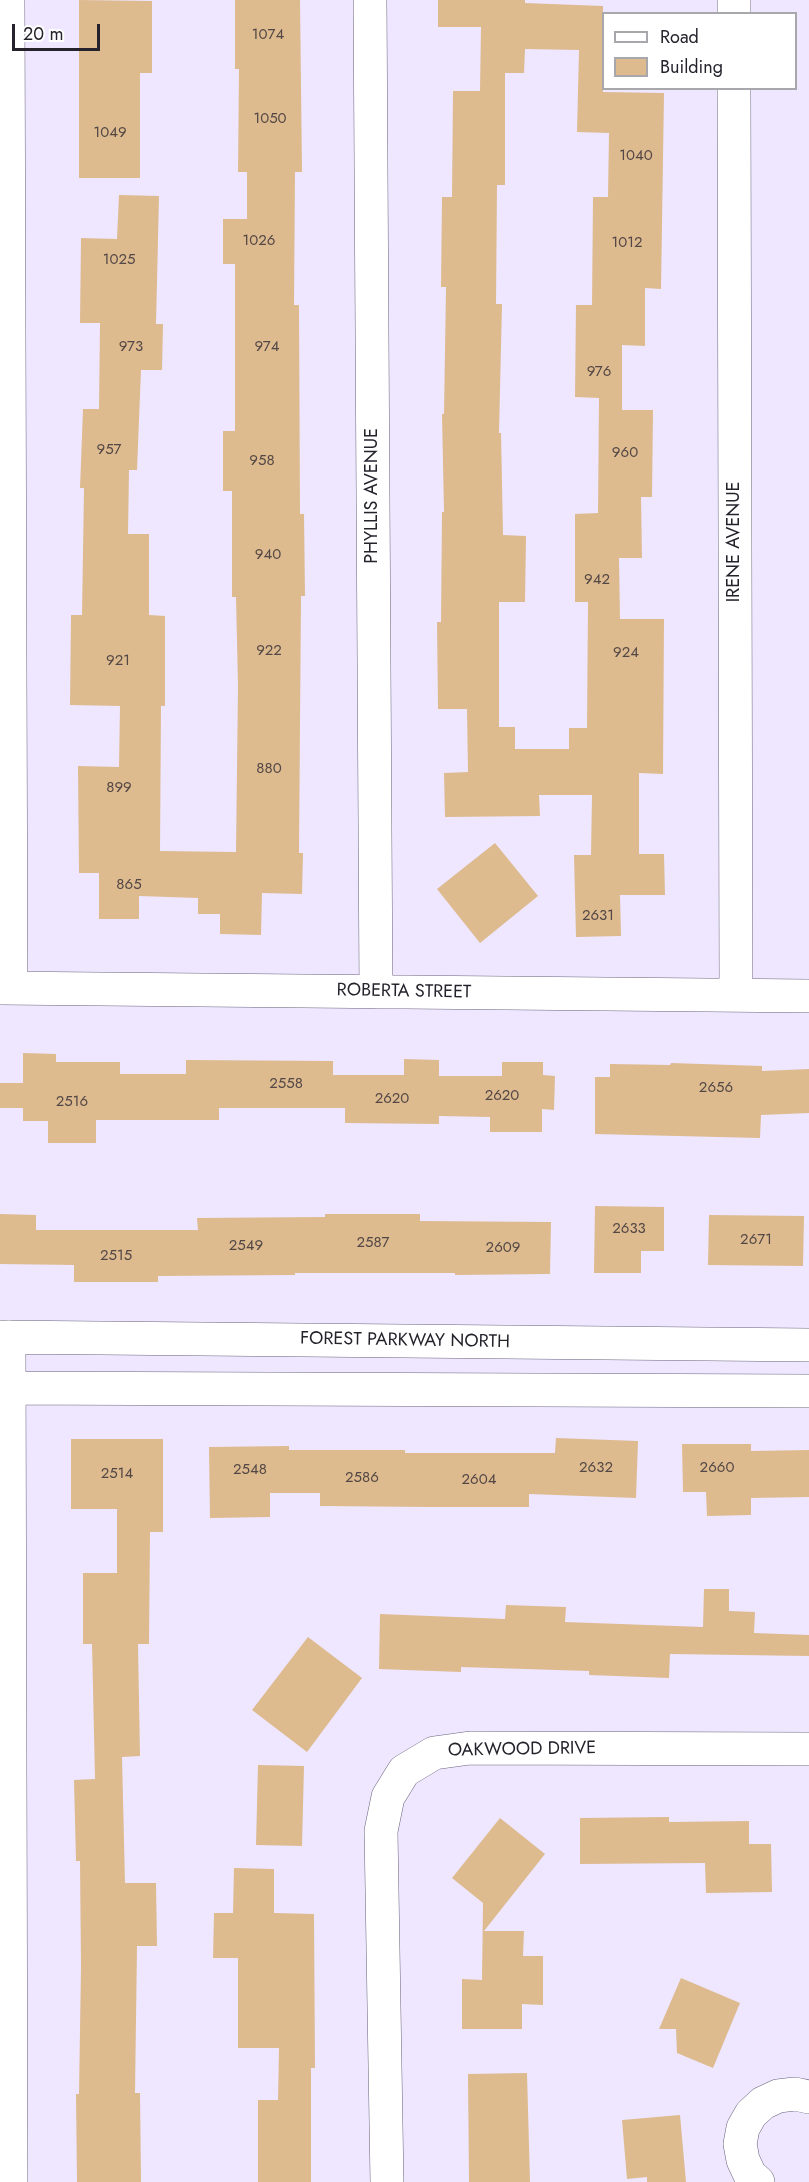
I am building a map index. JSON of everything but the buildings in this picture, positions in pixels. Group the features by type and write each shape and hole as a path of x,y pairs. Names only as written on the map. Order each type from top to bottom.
{"street":[{"path":"6,988 8,0"},
{"name":"PHYLLIS AVENUE","path":"370,0 376,992"},
{"name":"IRENE AVENUE","path":"734,90 736,995"},
{"name":"ROBERTA STREET","path":"6,988 809,996"},
{"path":"5,1337 11,2182"},
{"name":"FOREST PARKWAY NORTH","path":"5,1337 809,1345"},
{"path":"4,1388 809,1391"},
{"name":"OAKWOOD DRIVE","path":"387,2182 381,1831 388,1797 404,1771 434,1753 470,1748 809,1749"},
{"path":"758,2182 750,2175 743,2160 740,2144 743,2128 751,2114 763,2103 778,2096 795,2094 809,2097"}]}
